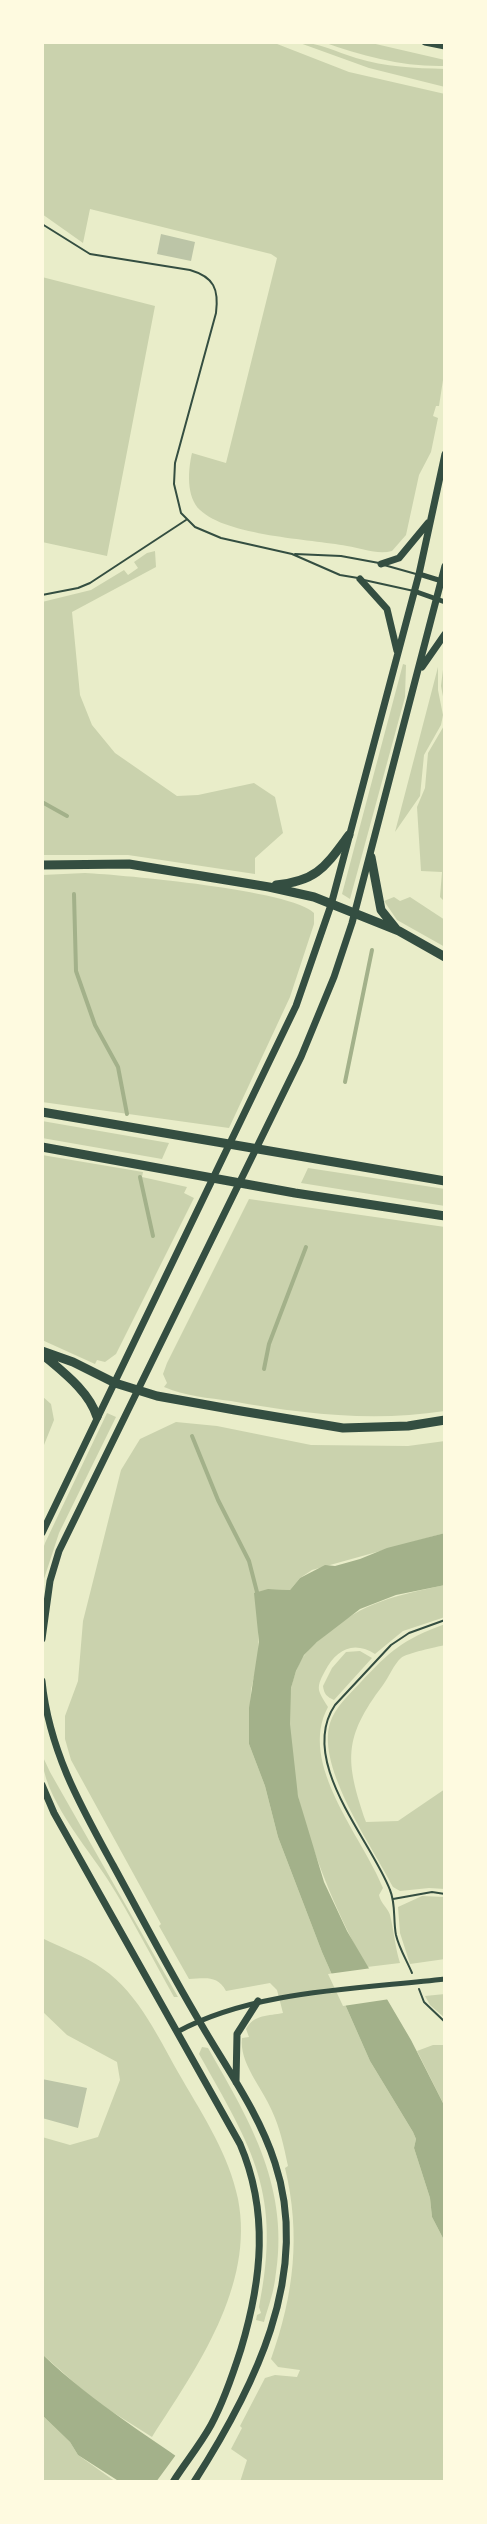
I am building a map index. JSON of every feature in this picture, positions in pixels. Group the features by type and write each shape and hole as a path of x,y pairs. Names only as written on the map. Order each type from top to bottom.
{"highway":[{"path":"266,886 297,883 315,875 327,864 349,835"},
{"path":"370,857 381,910 399,931"},
{"path":"42,865 129,864 266,886 314,897 354,915 399,931 445,957"},
{"path":"42,1112 445,1181"},
{"path":"42,1147 295,1193 445,1216"},
{"path":"42,1353 73,1362 115,1383 138,1390 224,1408 343,1428 408,1426 445,1420"},
{"path":"42,1353 65,1373 92,1403 97,1418"}],"main road":[{"path":"425,42 445,46"},
{"path":"42,1533 296,1006 331,905 414,591 445,454"},
{"path":"381,564 399,558 430,521"},
{"path":"42,1640 50,1581 59,1551 301,1057 334,977 354,915 418,675 441,600 445,566"},
{"path":"360,579 387,609 398,654"},
{"path":"418,675 445,634"},
{"path":"42,1681 50,1731 68,1783 199,2020 255,2116 275,2163 283,2193 286,2251 283,2279 266,2347 225,2434 194,2482"},
{"path":"42,1785 54,1813 240,2144 251,2170 260,2219 259,2275 250,2313 234,2370 211,2424 173,2482"},
{"path":"236,2084 237,2034 258,2001"}],"street":[{"path":"418,574 443,581"},
{"path":"414,591 441,600"},
{"path":"177,2032 199,2020 258,2001 445,1979"}],"lane":[{"path":"42,224 76,248 90,254 190,270 200,273 214,284 218,293 216,312 175,463 176,497 186,520 195,527 221,538 292,554 341,556 418,574"},
{"path":"42,595 78,588 90,583 186,520"},
{"path":"292,554 340,575 414,591"}],"path":[{"path":"445,1620 409,1633 391,1645 334,1705 325,1725 324,1743 338,1793 354,1828 386,1881 393,1899 399,1944 424,2001 445,2022"},
{"path":"393,1899 432,1892 445,1894"}],"shaded area":[{"path":"42,42 272,42 349,72 445,94 445,367 439,406 436,406 433,416 438,418 431,452 419,475 406,535 392,551 375,552 249,531 213,519 195,505 189,483 192,453 226,463 277,258 271,254 90,209 83,243 42,214"},
{"path":"297,42 320,45 378,63 445,69 445,87 369,68"},
{"path":"323,42 367,42 445,60 445,66 413,65 383,60"},
{"path":"42,277 155,306 107,556 42,542"},
{"path":"155,551 156,567 72,612 80,695 92,725 115,753 177,796 198,795 254,783 275,797 283,833 255,858 255,874 128,855 42,855 42,602 91,590 124,570 128,575 138,568 134,562 147,553"},
{"path":"445,653 445,707 441,686"},
{"path":"403,664 406,665 405,697 350,899 342,894"},
{"path":"438,667 438,690 443,715 441,725 424,755 420,796 395,832"},
{"path":"445,724 445,902 440,897 442,872 421,871 417,807 425,788 428,753"},
{"path":"85,873 168,880 242,891 274,897 299,905 314,913 314,924 290,997 229,1128 42,1102 42,875"},
{"path":"394,897 400,901 410,897 445,920 445,947 397,920 384,901"},
{"path":"42,1121 169,1143 162,1159 42,1138"},
{"path":"42,1155 143,1172 142,1177 187,1187 184,1193 194,1198 116,1354 105,1362 97,1360 95,1364 42,1340"},
{"path":"308,1168 445,1189 445,1206 301,1183"},
{"path":"249,1199 445,1227 445,1411 391,1416 311,1413 180,1393 164,1387 167,1383 163,1374 167,1363"},
{"path":"42,1396 51,1404 54,1420 42,1450"},
{"path":"107,1413 116,1417 59,1533 42,1585 42,1552 45,1543"},
{"path":"176,1422 217,1426 311,1445 408,1446 445,1441 445,1533 312,1570 300,1578 290,1590 268,1589 258,1628 259,1655 251,1690 249,1744 265,1786 278,1837 322,1952 370,2061 416,2139 414,2148 430,2198 432,2217 445,2242 445,2482 240,2482 247,2460 231,2449 242,2428 240,2426 265,2378 275,2375 297,2377 300,2370 278,2367 271,2359 290,2288 294,2241 293,2217 285,2168 288,2166 280,2131 268,2102 248,2066 242,2047 242,2038 249,2037 246,2029 249,2024 258,2018 283,2013 277,1990 270,1983 226,1991 214,1980 189,1979 71,1760 65,1739 65,1716 78,1681 83,1621 121,1470 140,1439"},
{"path":"445,1533 445,1585 396,1595 360,1609 317,1642 304,1655 296,1671 291,1688 290,1724 298,1796 324,1882 347,1931 411,2040 445,2107 445,2242 432,2217 430,2198 414,2148 416,2139 370,2061 322,1952 278,1837 265,1786 249,1744 249,1708 259,1642 254,1593 268,1589 290,1590 300,1578 325,1565 335,1566 387,1548"},
{"path":"445,1585 445,1617 403,1631 375,1654 359,1648 346,1649 329,1664 319,1685 328,1707 321,1729 321,1752 327,1776 336,1800 383,1888 379,1895 390,1915 400,1963 367,1967 334,1900 317,1859 303,1814 292,1770 288,1727 291,1689 303,1657 339,1624 381,1601"},
{"path":"445,1624 445,1645 409,1654 396,1664 361,1720 352,1750 354,1782 366,1822 398,1821 445,1789 445,1889 400,1891 393,1887 349,1807 339,1784 331,1762 328,1741 330,1723 343,1702 389,1654 418,1635"},
{"path":"360,1651 372,1658 334,1700 329,1698 323,1686 332,1668 346,1652"},
{"path":"42,1755 178,1997 174,1997 117,1894 57,1804 44,1771"},
{"path":"422,1896 445,1897 445,1959 410,1964 400,1933 398,1907"},
{"path":"42,1938 96,1964 128,1991 157,2035 215,2137 229,2167 238,2199 241,2231 238,2263 230,2295 203,2355 152,2437 95,2401 42,2354 42,2137 70,2145 98,2137 120,2080 117,2062 67,2035 42,2011"},
{"path":"445,1994 445,2018 430,2005 425,1996"},
{"path":"433,2045 445,2045 445,2107 417,2051"},
{"path":"202,2047 208,2048 239,2103 264,2158 272,2186 277,2216 278,2247 274,2286 264,2322 256,2320 257,2315 261,2313 259,2307 267,2233 258,2174 248,2146 199,2054"},
{"path":"42,2354 82,2389 213,2482 120,2482 78,2455 70,2442 42,2415"},
{"path":"42,2415 70,2442 78,2455 116,2482 42,2482"}],"pier":[{"path":"372,1968 390,1999 343,2006 328,1974"},
{"path":"178,2452 213,2478 211,2482 156,2482"}],"building":[{"path":"161,234 195,242 191,261 157,254"},
{"path":"42,2079 87,2088 78,2128 42,2118"}],"waterway":[{"path":"42,802 67,816"},
{"path":"74,894 76,971 95,1025 118,1067 127,1114"},
{"path":"345,1082 372,950"},
{"path":"140,1177 153,1236"},
{"path":"264,1369 269,1344 306,1247"},
{"path":"192,1436 218,1500 249,1561 258,1596"}]}
